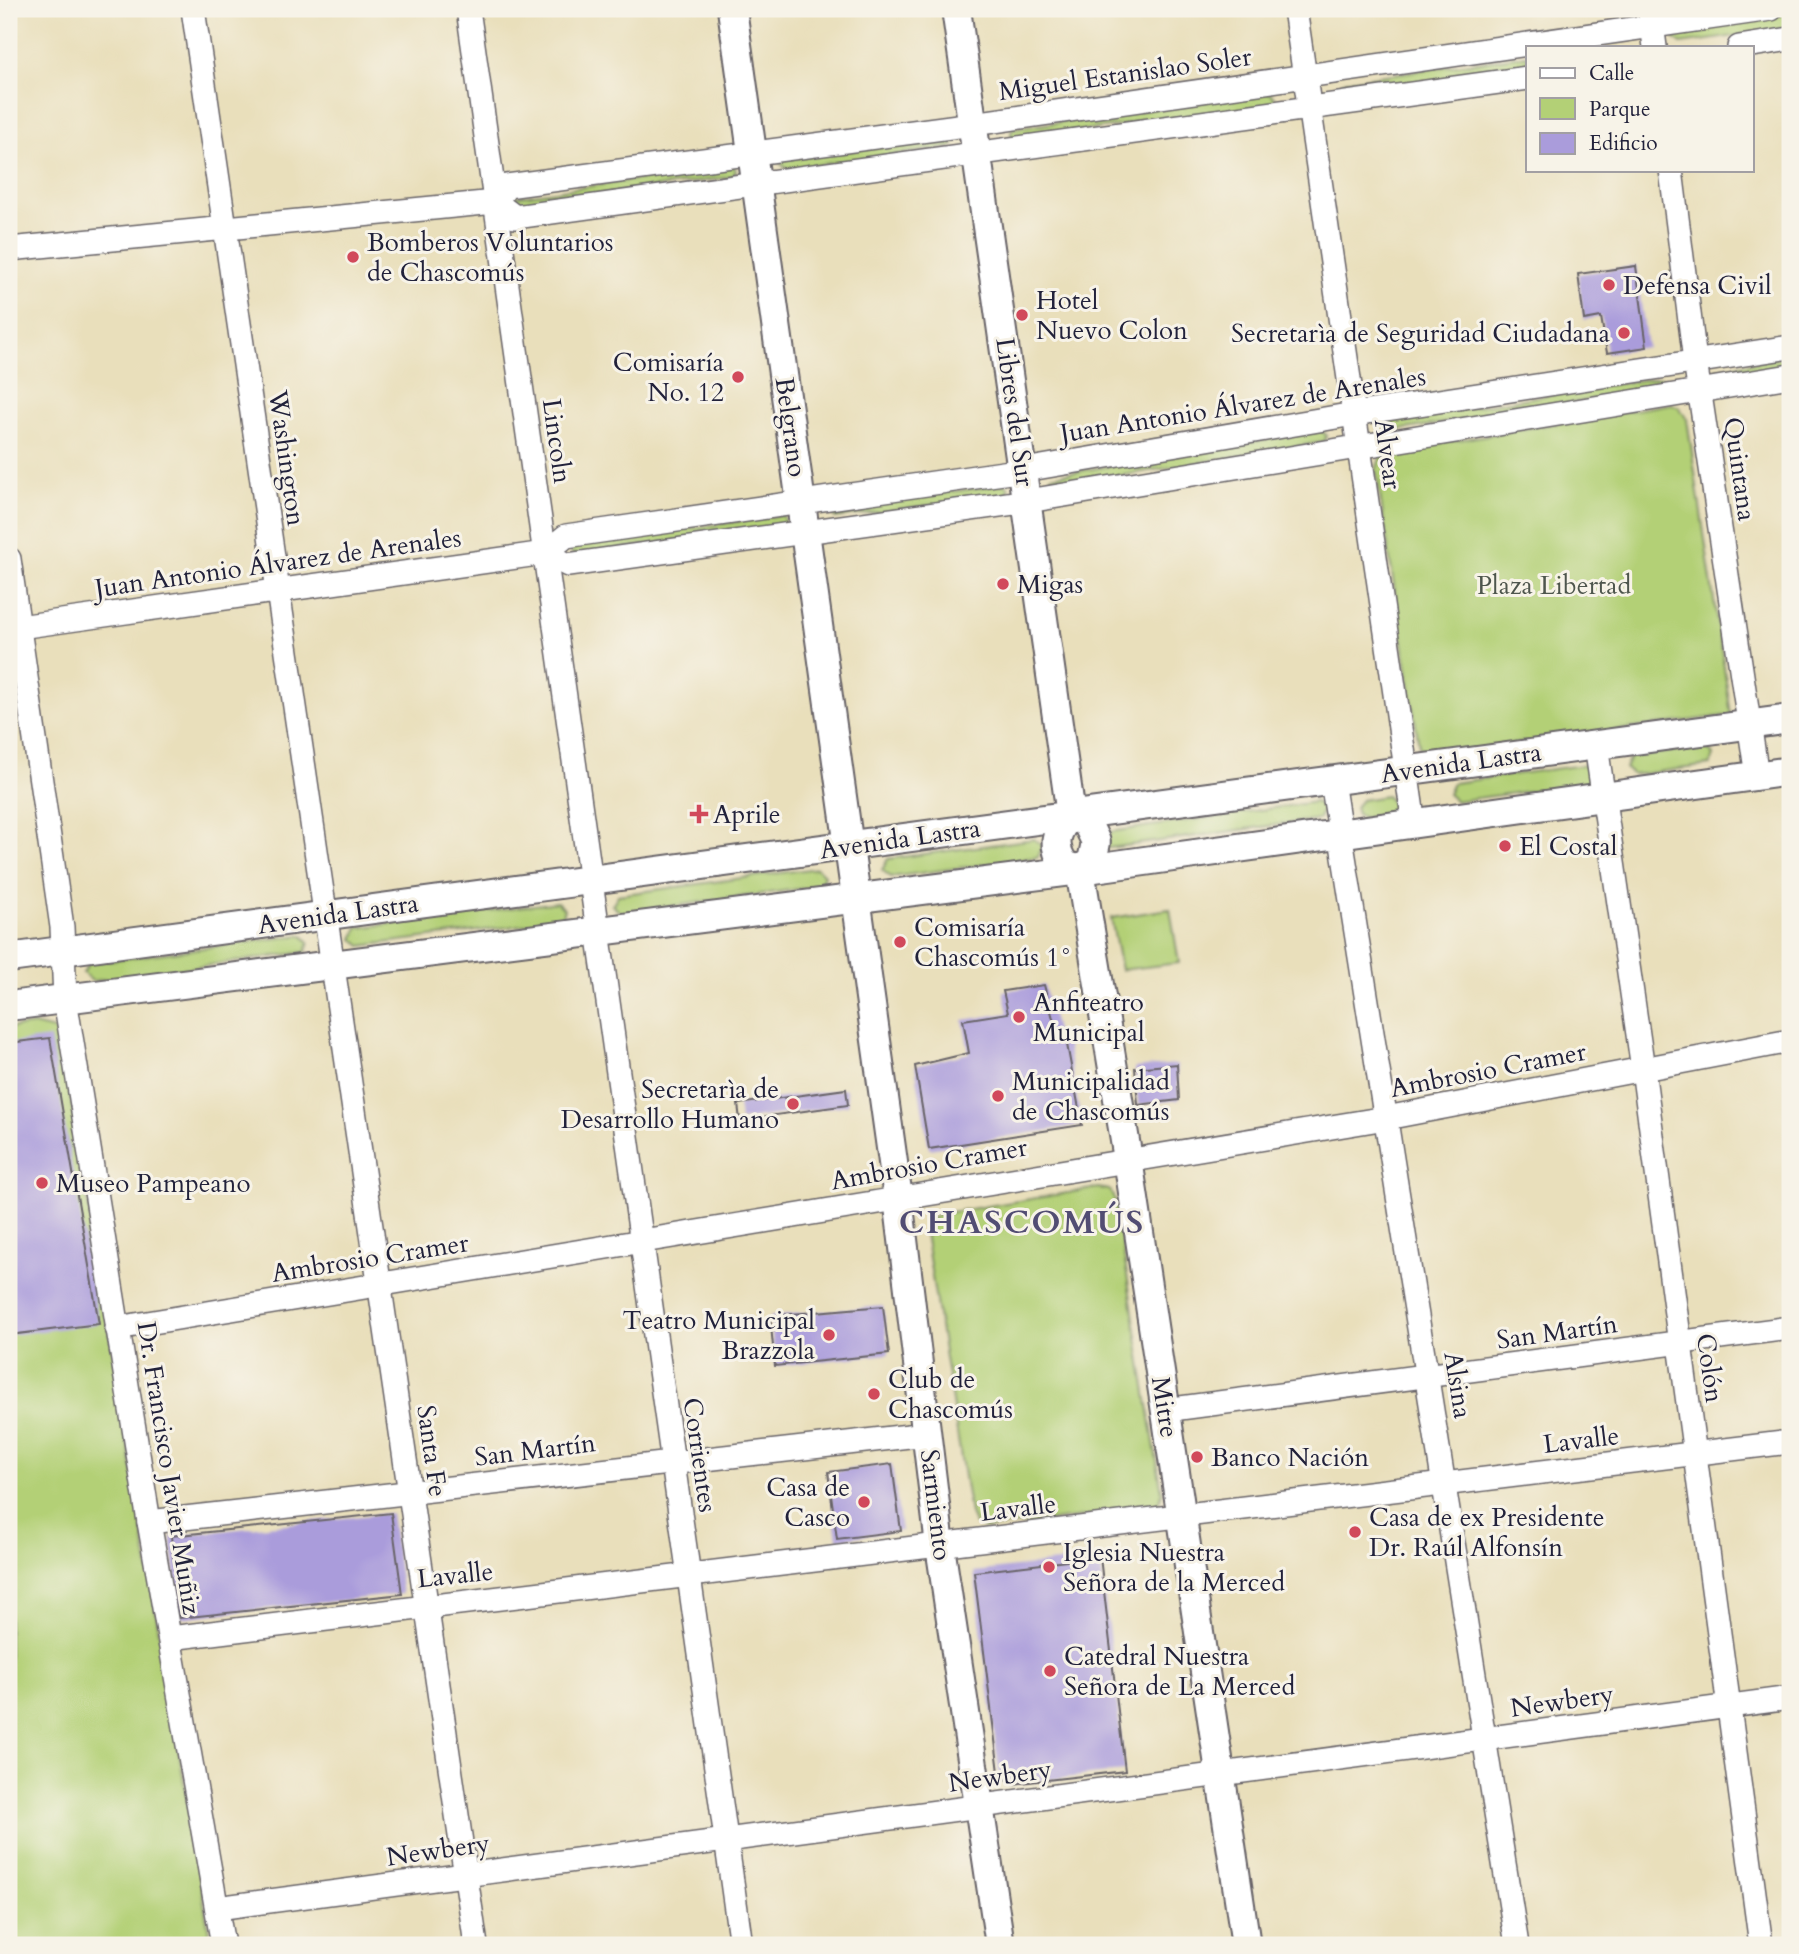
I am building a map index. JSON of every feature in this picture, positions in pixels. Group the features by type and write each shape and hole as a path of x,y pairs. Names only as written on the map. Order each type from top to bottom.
{"main road":[{"name":"Belgrano","path":"732,9 856,898"},
{"name":"Libres del Sur","path":"956,9 1024,470 1071,816"},
{"name":"Avenida Lastra","path":"9,958 1790,719"},
{"name":"Avenida Lastra","path":"9,1006 1080,870 1790,771"},
{"path":"1071,816 1087,822 1096,842 1092,861 1080,870"},
{"name":"Mitre","path":"1080,870 1128,1158 1246,1945"},
{"name":"Sarmiento","path":"856,898 898,1198 940,1546 1000,1945"}],"street":[{"name":"Washington","path":"193,9 333,965"},
{"name":"Lincoln","path":"468,9 598,931"},
{"name":"Alvear","path":"1295,9 1414,824"},
{"name":"Miguel Estanislao Soler","path":"9,249 495,202 507,186 973,124 1771,9"},
{"path":"1745,46 1790,39"},
{"path":"495,202 515,217 1526,78"},
{"name":"Quintana","path":"1671,172 1695,361 1757,776"},
{"name":"Juan Antonio Álvarez de Arenales","path":"19,627 545,553 566,536 1024,470 1354,414 1790,347"},
{"name":"Juan Antonio Álvarez de Arenales","path":"545,553 568,565 806,533 1028,500 1790,376"},
{"name":"Dr. Francisco Javier Muñiz","path":"9,559 62,927 65,999 149,1522 223,1945"},
{"name":"Colón","path":"1596,745 1643,1069 1761,1945"},
{"name":"Alsina","path":"1332,781 1487,1739 1517,1945"},
{"name":"Corrientes","path":"598,931 741,1945"},
{"name":"Santa Fe","path":"333,965 475,1945"},
{"name":"Ambrosio Cramer","path":"117,1328 642,1242 1128,1158 1386,1118 1790,1041"},
{"name":"San Martín","path":"1165,1410 1428,1378 1790,1328"},
{"name":"San Martín","path":"149,1522 927,1434"},
{"name":"Lavalle","path":"170,1638 1790,1442"},
{"name":"Newbery","path":"217,1908 1790,1698"}],"green space":[{"path":"1790,14 1790,28 1681,44 1674,38 1680,31"},
{"path":"1526,55 1526,68 1341,94 1338,88 1344,81"},
{"path":"1269,92 1275,98 1270,105 1014,140 1011,134 1012,129"},
{"path":"954,136 956,141 952,147 787,169 780,163 780,160"},
{"path":"734,166 736,171 732,177 519,206 512,200 513,197"},
{"path":"1790,356 1790,370 1716,378 1717,369"},
{"path":"1661,377 1663,382 1659,389 1388,432 1384,426 1386,421"},
{"name":"Plaza Libertad","path":"1670,404 1679,407 1687,419 1731,715 1424,756 1419,746 1376,470 1382,453"},
{"path":"1321,430 1327,436 1323,442 1053,487 1049,482 1051,476"},
{"path":"1006,484 1009,489 1005,495 835,518 831,512 831,509"},
{"path":"782,515 785,520 781,526 573,555 570,549 570,546"},
{"path":"1706,747 1713,755 1710,765 1633,775 1625,768 1631,757"},
{"path":"1583,765 1588,769 1590,779 1587,783 1456,801 1448,794 1453,783"},
{"path":"1386,796 1393,803 1390,814 1364,818 1357,814 1355,807 1361,800"},
{"path":"1315,802 1323,808 1319,819 1105,847 1103,833"},
{"path":"1034,839 1042,846 1038,857 891,877 882,870 888,859"},
{"path":"817,868 824,875 820,886 621,913 612,905 618,895"},
{"path":"557,902 564,909 561,920 361,946 353,939 358,928"},
{"path":"1170,909 1179,963 1121,970 1111,918"},
{"path":"302,935 309,942 306,952 92,981 83,973 89,963"},
{"path":"34,1025 54,1030 62,1047 211,1945 9,1945 9,1028"},
{"path":"1098,1188 1109,1190 1115,1200 1162,1493 1158,1504 1149,1509 984,1529 974,1523 970,1514 925,1233 929,1221 939,1214"}],"building":[{"path":"1636,266 1647,347 1607,353 1601,317 1584,320 1578,274"},
{"name":"Municipalidad de Chascomús","path":"1044,985 1059,1041 1066,1039 1082,1125 929,1149 915,1066 969,1053 963,1020 1008,1013 1003,991"},
{"name":"Museo Pampeano","path":"50,1038 99,1324 9,1335 9,1043"},
{"path":"1177,1064 1179,1100 1138,1105 1135,1068"},
{"name":"Secretarìa de Desarrollo Humano","path":"846,1089 848,1105 740,1120 738,1104"},
{"name":"Teatro Municipal Brazzola","path":"883,1306 889,1354 775,1366 770,1316"},
{"name":"Casa de Casco","path":"892,1464 901,1531 837,1539 828,1472"},
{"path":"391,1513 402,1594 180,1618 171,1536"},
{"name":"Catedral Nuestra Señora de La Merced","path":"1100,1557 1125,1771 1012,1784 999,1772 974,1572"}],"place":[{"name":"Bomberos Voluntarios de Chascomús","path":"353,257"},
{"name":"Defensa Civil","path":"1609,285"},
{"name":"Hotel Nuevo Colon","path":"1022,315"},
{"name":"Secretarìa de Seguridad Ciudadana","path":"1624,333"},
{"name":"Comisaría No. 12","path":"738,377"},
{"name":"Migas","path":"1003,584"},
{"name":"Aprile","path":"699,814"},
{"name":"El Costal","path":"1505,846"},
{"name":"Comisaría Chascomús 1°","path":"900,942"},
{"name":"Anfiteatro Municipal","path":"1019,1017"},
{"name":"Municipalidad de Chascomús","path":"998,1096"},
{"name":"Secretarìa de Desarrollo Humano","path":"793,1104"},
{"name":"Museo Pampeano","path":"42,1183"},
{"name":"Teatro Municipal Brazzola","path":"829,1335"},
{"name":"Club de Chascomús","path":"874,1394"},
{"name":"Banco Nación","path":"1197,1457"},
{"name":"Casa de Casco","path":"864,1502"},
{"name":"Casa de ex Presidente Dr. Raúl Alfonsín","path":"1355,1532"},
{"name":"Iglesia Nuestra Señora de la Merced","path":"1049,1567"},
{"name":"Catedral Nuestra Señora de La Merced","path":"1050,1671"}],"district":[{"name":"CHASCOMÚS","path":"1022,1222"}]}
